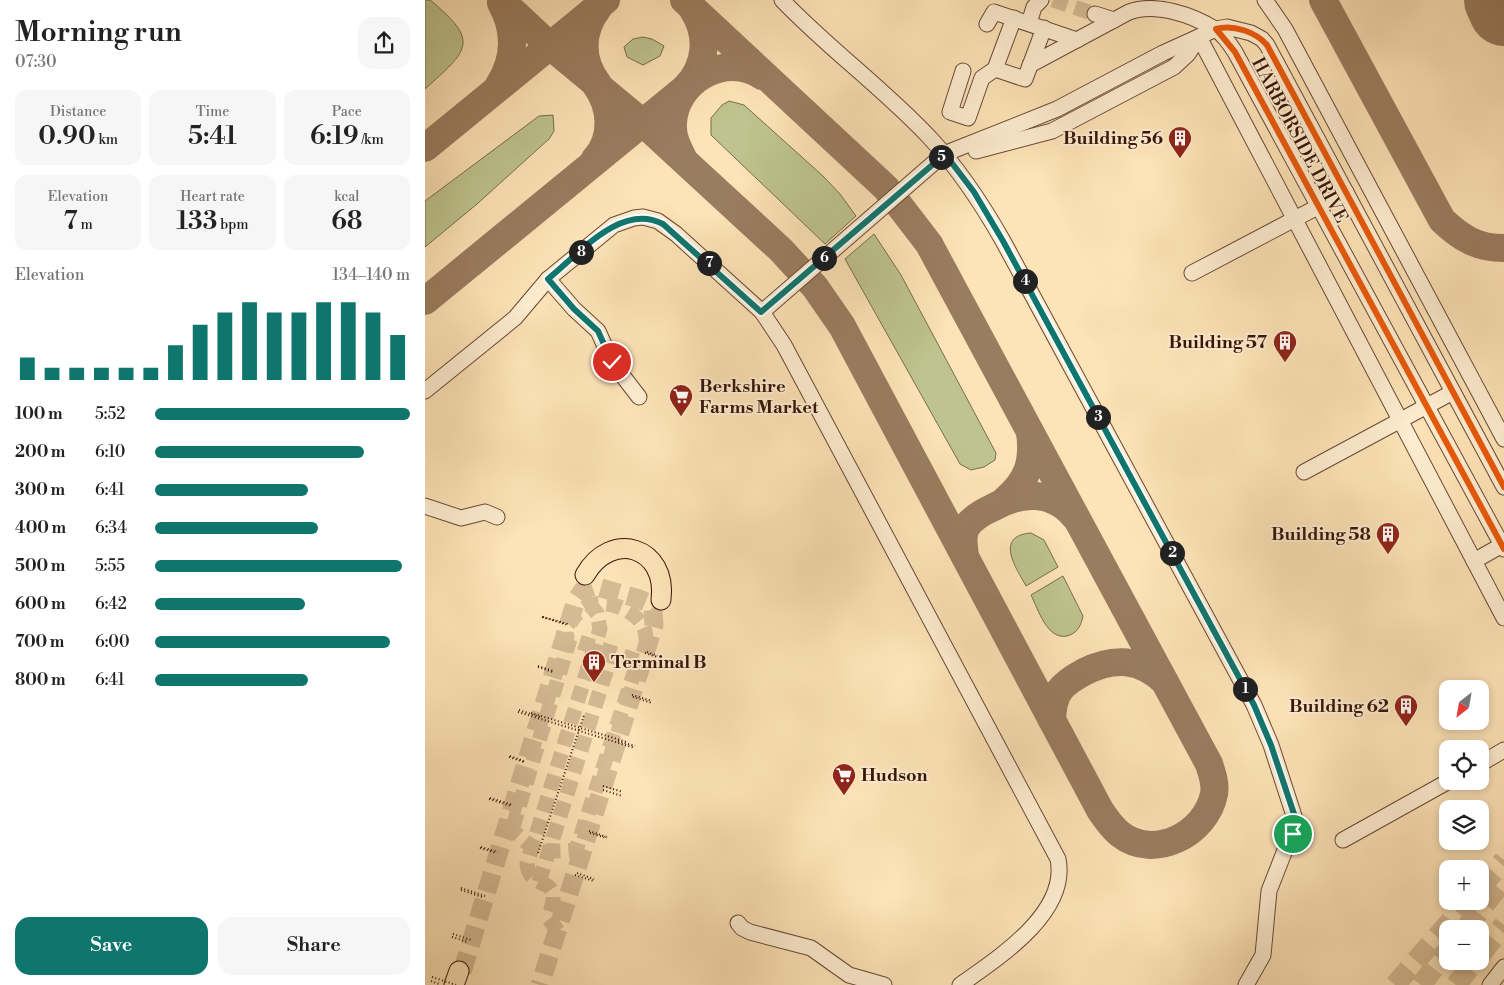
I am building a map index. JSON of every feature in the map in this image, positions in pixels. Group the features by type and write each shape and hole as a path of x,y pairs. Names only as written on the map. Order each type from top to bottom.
{"main road":[{"path":"585,576 593,562 605,553 619,548 635,550 657,567 662,582 661,600"}],"street":[{"path":"782,0 919,126 945,154 974,192 1003,241 1249,697 1271,745 1296,822 1269,891 1263,955 1246,985"},
{"path":"1029,23 1034,7 1041,0"},
{"path":"1265,0 1285,30 1504,438"},
{"path":"1030,64 1138,8 1156,8 1177,13 1216,29"},
{"path":"987,24 994,12 1077,40"},
{"path":"1095,14 1114,20"},
{"path":"963,71 950,112 968,118 983,78 995,69 1014,18"},
{"path":"995,69 1025,79 1044,28"},
{"name":"HARBORSIDE DRIVE","path":"1216,29 1233,28 1262,39 1504,487"},
{"path":"761,312 945,154 1057,109 1147,61 1216,29"},
{"name":"HARBORSIDE DRIVE","path":"1216,29 1235,52 1503,546"},
{"path":"945,154 965,153 1052,131 1155,77 1181,61 1199,37"},
{"path":"1199,37 1504,618"},
{"path":"1147,61 1155,77"},
{"path":"1290,153 1317,139"},
{"path":"1192,273 1346,192"},
{"path":"425,391 515,318 548,279 614,225 628,219 647,218 663,224 677,234 761,312 784,345 1058,859 1059,876 1057,887 1037,922 1019,941 960,985"},
{"path":"548,279 574,309 598,331 612,362 639,397"},
{"path":"1304,472 1453,392"},
{"path":"425,506 461,518 485,512 497,517"},
{"path":"1475,561 1503,546"},
{"path":"1489,759 1504,750"},
{"path":"1343,840 1439,787"},
{"path":"738,923 742,928 750,932 811,948 849,975 880,984"},
{"path":"1489,985 1504,967"}],"path":[{"path":"543,617 568,625"},
{"path":"646,653 663,659"},
{"path":"538,666 553,671"},
{"path":"632,696 652,702"},
{"path":"540,717 519,711 635,747 618,741"},
{"path":"531,713 627,742"},
{"path":"538,853 584,715"},
{"path":"510,757 525,762"},
{"path":"603,786 623,792"},
{"path":"603,790 622,796"},
{"path":"490,798 512,806"},
{"path":"590,832 607,838"},
{"path":"481,847 497,853"},
{"path":"576,874 594,880"},
{"path":"461,889 483,896"},
{"path":"468,942 453,936 471,940"},
{"path":"432,977 458,980"},
{"path":"431,981 444,985"}],"green space":[{"path":"425,0 430,0 457,26 462,36 463,46 451,65 425,89"},
{"path":"643,37 652,39 664,46 660,56 643,65 627,57 624,47 633,39"},
{"path":"729,101 744,105 823,176 840,194 856,216 825,244 711,135 711,118 722,105"},
{"path":"553,115 554,131 549,139 477,204 425,247 425,201 539,116"},
{"path":"874,234 901,275 996,453 995,460 984,467 971,470 960,464 845,259"},
{"path":"1031,533 1044,540 1058,567 1026,586 1013,562 1011,546 1013,540 1020,535"},
{"path":"1063,576 1083,616 1074,633 1067,636 1060,636 1049,628 1040,615 1031,595"}],"taxiway":[{"path":"501,0 550,46 643,123 781,250 815,287 842,326 1100,810 1117,832 1133,842 1148,845 1163,844 1177,839 1201,821 1209,808 1214,794 1209,764 929,244 886,188 684,0"},
{"path":"425,148 606,0"},
{"path":"1323,0 1442,220 1470,241 1494,248 1504,248"},
{"path":"499,85 509,65 512,44 509,23 501,3"},
{"path":"598,8 592,17 585,36 585,56 592,75 598,84"},
{"path":"686,87 698,69 702,60 703,50 702,29 693,10"},
{"path":"684,160 674,138 673,124 676,109 682,95 692,83 704,74 718,69 733,67 748,69 762,76"},
{"path":"595,84 605,102 608,132 601,151 595,159"},
{"path":"425,301 690,84"},
{"path":"1006,499 1020,485 1028,470 1031,452 1030,432"},
{"path":"965,556 963,537 969,523 985,511 1014,499 1025,496 1046,498 1066,508 1075,517"},
{"path":"1052,720 1054,703 1059,691 1069,681 1095,667 1116,662 1136,664 1156,674 1165,682"}],"runway":[{"path":"1499,0 1504,11"}],"tunnel":[{"path":"1053,0 1095,14"},
{"path":"462,972 576,600 583,590 594,586 646,602 653,610 654,625 540,985"},
{"path":"568,624 588,606 603,604 619,607 634,615 643,626 646,635 646,649"},
{"path":"558,931 548,918 553,894 550,888 535,879 530,873 527,864 600,629 597,613 590,605"},
{"path":"506,828 513,831 528,844 543,850 576,850 638,661 570,639 512,830"},
{"path":"539,882 612,653"},
{"path":"1489,878 1504,860"},
{"path":"1472,920 1504,880"},
{"path":"1395,985 1460,910"},
{"path":"1489,944 1504,925"},
{"path":"1421,985 1439,961"},
{"path":"1456,985 1468,970"}],"cycle path":[{"path":"1504,487 1267,45 1257,36 1244,30 1237,28 1216,29 1235,52 1504,549"}],"place":[{"name":"Building 56","path":"1180,159"},
{"name":"Building 57","path":"1285,363"},
{"name":"Berkshire Farms Market","path":"681,417"},
{"name":"Building 58","path":"1388,555"},
{"name":"Terminal B","path":"594,683"},
{"name":"Building 62","path":"1406,727"},
{"name":"Hudson","path":"844,796"}],"route":[{"path":"612,362 603,337 591,322 574,309 548,279 614,225 628,219 643,217 663,224 677,234 761,312 945,154 974,192 1003,241 1254,705 1271,745 1294,814 1296,822 1293,834"}]}
